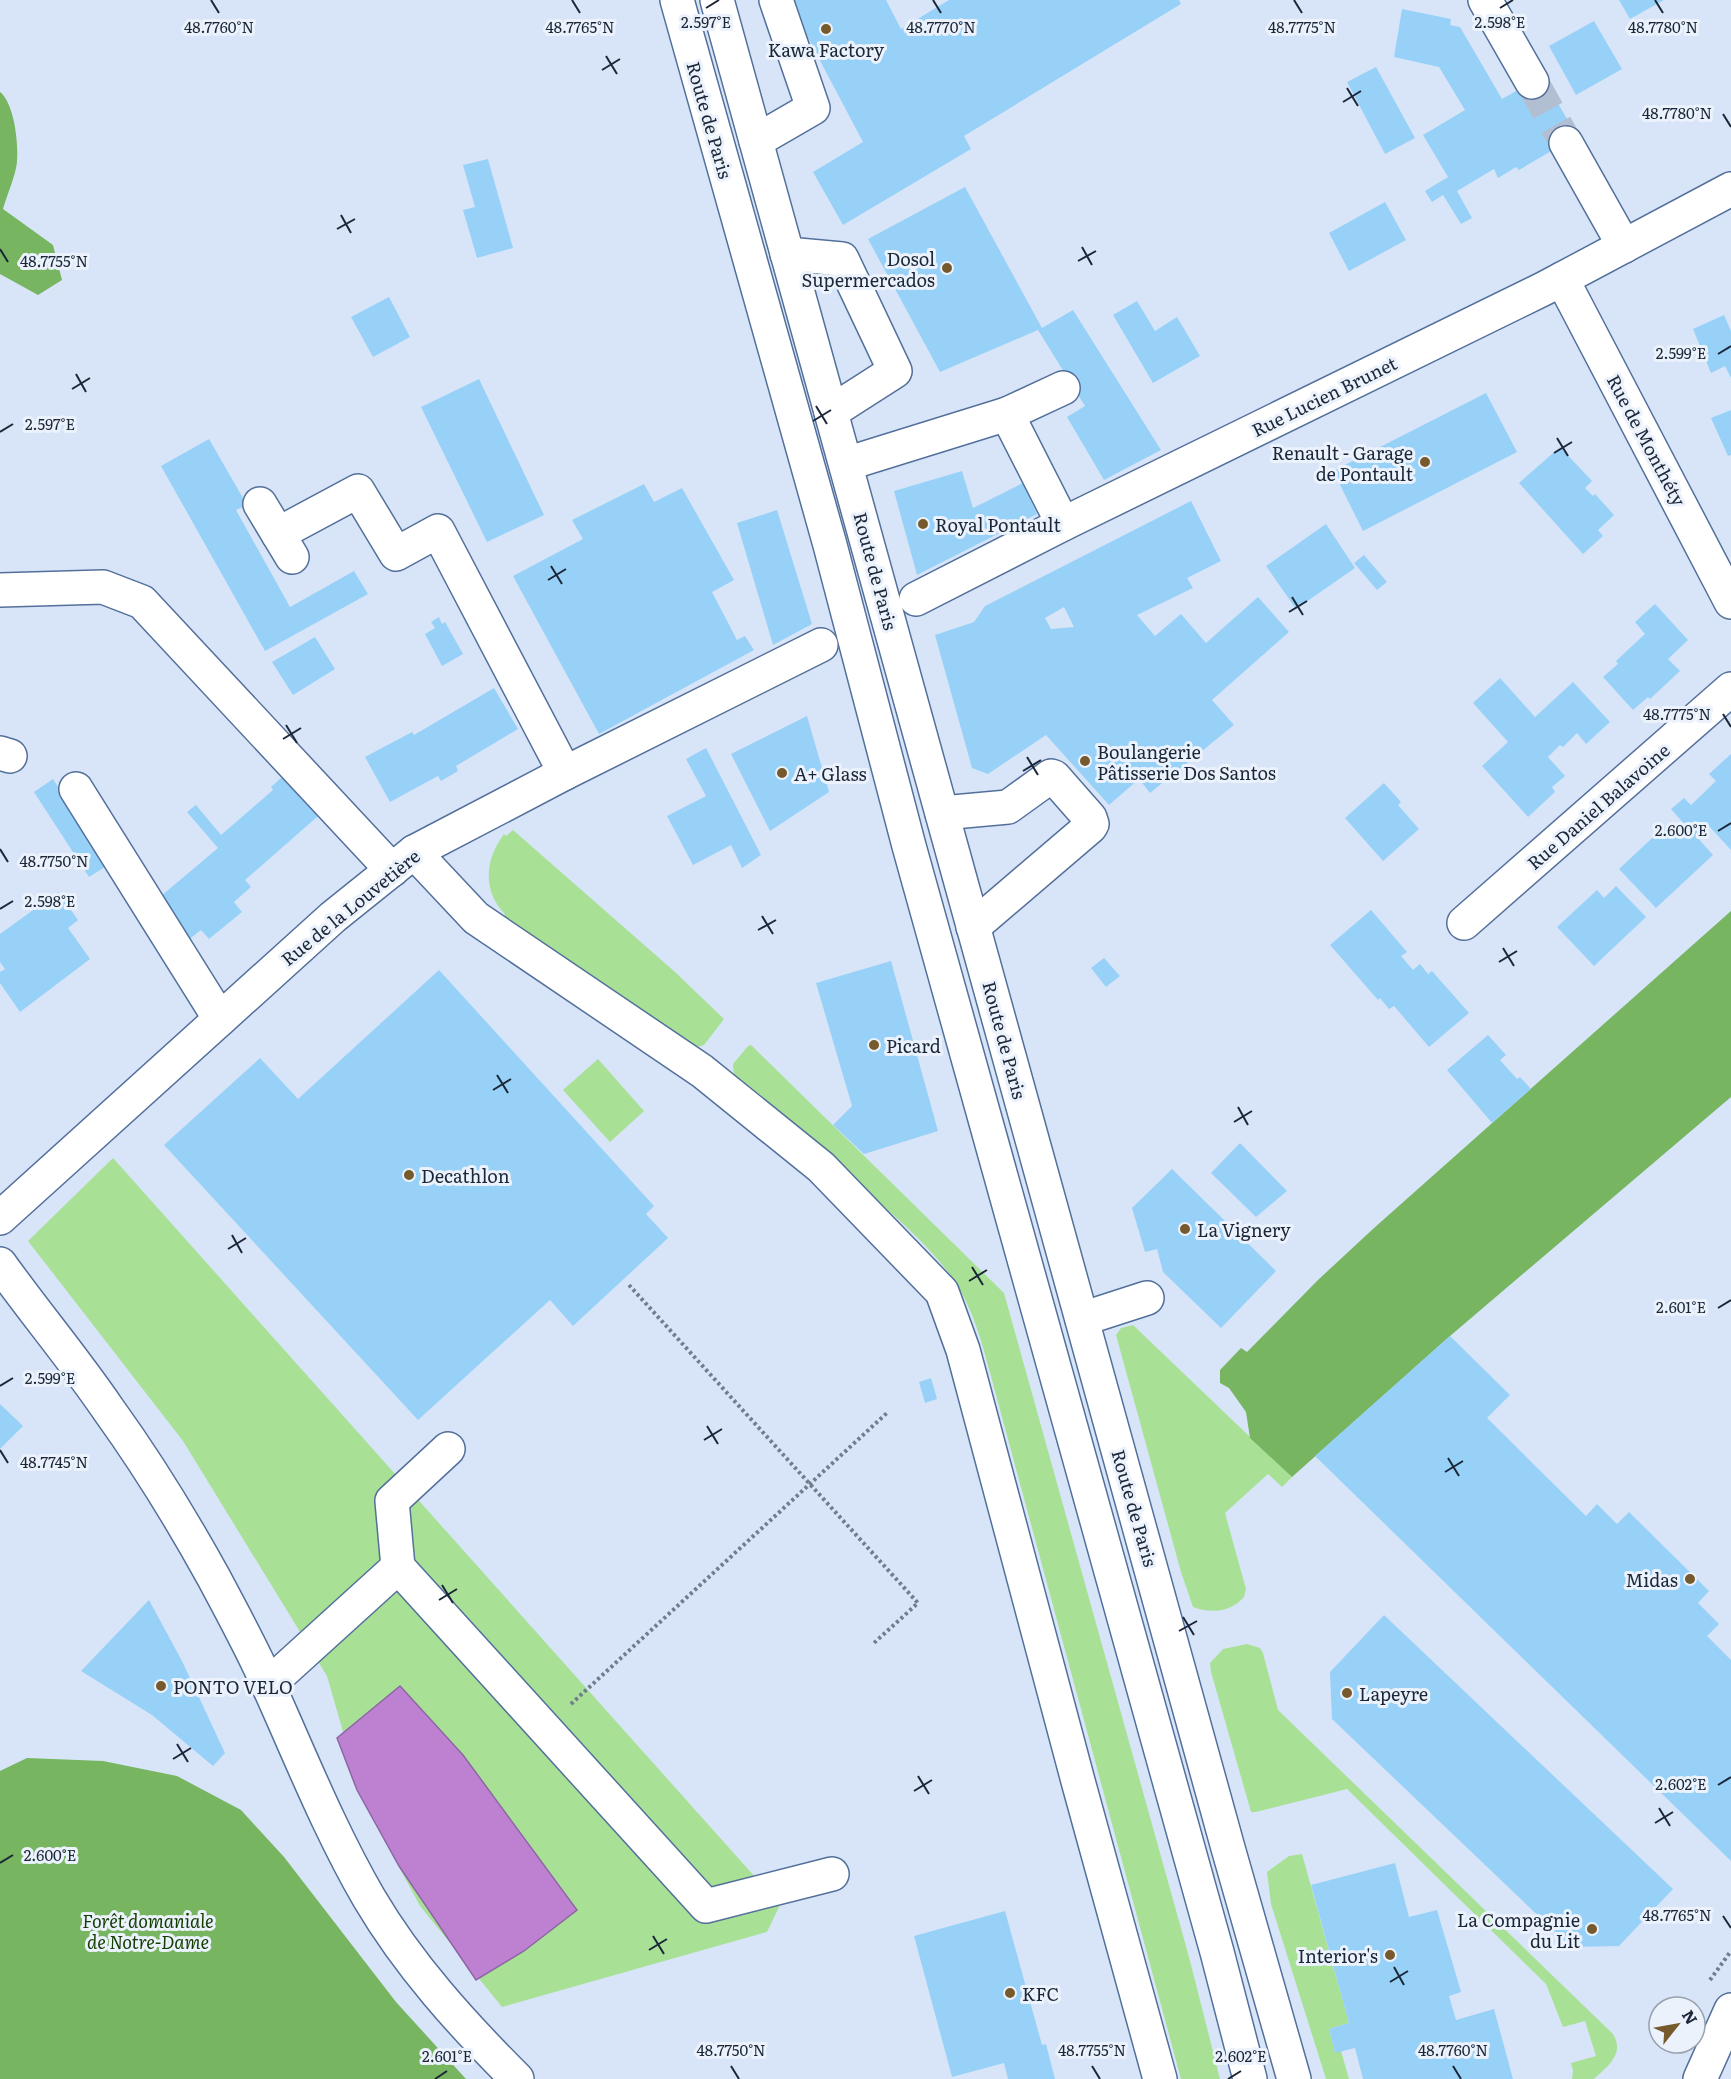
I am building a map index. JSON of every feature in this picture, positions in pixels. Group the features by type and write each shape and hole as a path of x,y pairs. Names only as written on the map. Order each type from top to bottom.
{"street":[{"name":"Route de Paris","path":"677,0 830,545 909,846 1211,1929 1250,2079"},
{"name":"Route de Paris","path":"717,0 1294,2079"},
{"path":"756,141 813,108 776,0"},
{"path":"1485,0 1532,82"},
{"path":"1566,143 1624,246"},
{"name":"Rue Lucien Brunet","path":"916,599 1063,524 1562,279 1731,189"},
{"path":"787,254 842,259 895,371 831,412"},
{"name":"Rue de Monthéty","path":"1562,279 1731,602"},
{"path":"846,464 1008,414 1063,388"},
{"path":"1008,414 1063,524"},
{"path":"260,504 285,546 357,490 396,554 438,531 565,773"},
{"path":"0,590 103,587 142,602 403,861 476,918 702,1071 821,1167 942,1292 963,1350 1160,2079"},
{"name":"Rue de la Louvetière","path":"0,1218 333,917 403,861 565,773 821,645"},
{"name":"Rue Daniel Balavoine","path":"1464,923 1731,689"},
{"path":"942,813 1008,807 1051,776 1090,818 1092,824 974,927"},
{"path":"76,789 220,1019"},
{"path":"0,1264 106,1406 174,1509 212,1576 268,1685 338,1841 370,1900 410,1959 443,2001 517,2079"},
{"path":"1082,1319 1147,1299"},
{"path":"448,1449 392,1501 398,1567 706,1906 832,1874"},
{"path":"268,1685 398,1567"},
{"path":"1700,2079 1731,2010"}],"path":[{"path":"629,1286 918,1603 874,1643"},
{"path":"544,1728 888,1412"}],"green space":[{"path":"0,92 13,116 17,150 15,173 3,209 53,245 62,280 38,295 0,274"},
{"path":"513,830 675,972 724,1019 704,1045 694,1048 502,918 505,914 492,895 490,864 504,834 506,836"},
{"path":"1731,911 1731,1097 1450,1336 1292,1477 1250,1438 1246,1412 1229,1388 1220,1383 1220,1370 1241,1348 1247,1352 1318,1280 1374,1228"},
{"path":"751,1045 1004,1293 1189,1957 1220,2079 1181,2079 985,1355 969,1307 947,1271 914,1234 785,1116 734,1075 733,1064"},
{"path":"598,1059 644,1111 610,1142 563,1090"},
{"path":"113,1158 780,1905 767,1932 502,2007 420,1906 362,1798 327,1676 183,1441 28,1241"},
{"path":"1133,1325 1292,1477 1282,1487 1268,1474 1225,1513 1246,1589 1244,1597 1227,1609 1214,1611 1193,1607 1181,1572 1116,1335 1121,1328"},
{"path":"1247,1644 1260,1648 1263,1653 1278,1710 1613,2034 1616,2041 1616,2054 1594,2079 1572,2079 1571,2063 1596,2056 1585,2021 1563,2027 1546,1984 1347,1789 1251,1812 1210,1663 1223,1649"},
{"name":"Forêt domaniale de Notre-Dame","path":"27,1758 103,1761 177,1776 241,1810 284,1857 396,2002 466,2079 0,2079 0,1771"},
{"path":"1302,1854 1349,2023 1329,2029 1335,2052 1341,2051 1349,2079 1326,2079 1271,1904 1267,1872 1289,1856"}],"shaded area":[{"path":"400,1686 463,1755 577,1910 524,1951 476,1980 399,1866 357,1790 337,1738"}],"building":[{"path":"792,0 886,0 901,29 949,0 1179,0 1181,4 964,136 971,149 843,225 813,172 863,142 808,38"},
{"path":"1619,0 1664,0 1630,19"},
{"path":"1402,9 1451,19 1450,25 1460,27 1502,99 1542,76 1577,136 1519,170 1516,167 1498,178 1494,169 1457,191 1472,218 1461,224 1443,195 1432,202 1425,191 1448,177 1423,135 1465,110 1439,67 1394,57"},
{"path":"1594,21 1622,69 1576,95 1549,46"},
{"path":"1376,67 1415,138 1385,154 1347,82"},
{"path":"488,159 513,248 477,258 463,210 475,207 463,165"},
{"name":"Dosol Supermercados","path":"965,187 1042,328 1073,310 1161,450 1104,480 1067,417 1085,406 1038,330 940,372 868,239"},
{"path":"1385,202 1406,240 1349,271 1329,233"},
{"path":"389,297 410,337 373,357 351,317"},
{"path":"1137,301 1155,331 1177,317 1200,356 1153,383 1113,315"},
{"path":"1724,315 1731,331 1731,378 1725,366 1711,373 1693,329"},
{"path":"479,379 544,515 487,542 421,407"},
{"name":"Renault - Garage de Pontault","path":"1486,393 1517,452 1363,531 1333,471"},
{"path":"1731,410 1731,455 1728,456 1711,418"},
{"path":"209,439 247,505 236,510 290,607 354,571 368,594 265,651 161,466"},
{"path":"1560,447 1592,481 1585,488 1593,496 1595,494 1614,515 1598,530 1603,536 1583,554 1519,483"},
{"path":"962,471 973,508 1023,483 1037,514 917,575 894,491"},
{"path":"644,484 654,502 682,488 734,580 712,592 737,640 745,636 754,650 599,734 513,576 583,539 572,520"},
{"path":"1191,501 1221,561 1187,578 1193,588 1137,615 1155,636 1181,614 1206,643 1258,597 1289,632 1212,700 1234,725 1150,793 1139,779 1109,805 1046,735 988,774 972,768 935,635 974,622 985,606","holes":["1064,607 1074,627 1051,629 1045,618"]},
{"path":"777,510 812,624 773,645 737,523"},
{"path":"1326,524 1355,568 1296,609 1266,566"},
{"path":"1364,555 1387,582 1377,590 1354,563"},
{"path":"1655,604 1688,640 1668,659 1680,671 1650,699 1648,697 1633,710 1603,677 1618,664 1616,661 1645,634 1635,622"},
{"path":"439,617 442,624 445,622 463,654 442,666 425,634 435,628 431,622"},
{"path":"315,637 335,669 293,695 272,662"},
{"path":"1500,678 1535,717 1573,682 1610,722 1586,744 1577,733 1563,747 1560,745 1548,757 1565,776 1552,787 1555,792 1528,817 1482,766 1508,742 1473,703"},
{"path":"494,688 518,729 456,766 458,771 441,781 438,776 390,802 365,757 412,732 414,735"},
{"name":"A+ Glass","path":"807,716 829,792 770,831 731,754"},
{"path":"706,748 761,855 742,868 731,845 693,865 667,816 706,796 686,759"},
{"path":"1731,754 1731,850 1708,825 1696,836 1713,855 1656,908 1619,869 1665,826 1673,836 1685,825 1671,809 1684,798 1691,805 1716,781 1709,774"},
{"path":"290,770 325,810 245,880 251,887 234,902 242,912 209,939 201,930 187,941 154,902 218,848 187,812 196,805 221,835 273,790 271,787"},
{"path":"53,779 108,865 89,877 34,792"},
{"path":"1384,783 1401,802 1398,805 1419,829 1383,861 1345,818"},
{"path":"1616,886 1646,917 1594,966 1557,927 1597,890 1604,898"},
{"path":"58,892 78,920 68,928 90,959 20,1012 0,983 0,972 5,969 0,962 0,934"},
{"path":"1371,910 1407,952 1401,956 1413,970 1420,964 1428,974 1432,971 1469,1013 1429,1047 1394,1006 1389,1009 1380,998 1378,1000 1330,945"},
{"path":"1104,958 1120,976 1106,987 1091,968"},
{"name":"Picard","path":"891,961 938,1131 864,1154 833,1125 852,1106 816,983"},
{"name":"Decathlon","path":"439,970 654,1206 646,1214 668,1238 573,1326 550,1300 418,1420 164,1145 260,1058 298,1099"},
{"path":"1488,1035 1506,1055 1500,1060 1517,1079 1520,1077 1531,1089 1492,1123 1447,1070"},
{"path":"1240,1143 1287,1191 1256,1217 1211,1173"},
{"name":"La Vignery","path":"1172,1169 1276,1271 1221,1328 1163,1272 1157,1249 1145,1252 1132,1208"},
{"path":"1450,1336 1510,1395 1487,1418 1586,1516 1597,1504 1617,1524 1629,1512 1709,1591 1698,1603 1719,1624 1707,1636 1731,1660 1731,1861 1315,1456"},
{"path":"931,1378 937,1399 925,1403 919,1382"},
{"path":"0,1404 23,1426 0,1449"},
{"path":"149,1600 182,1661 225,1753 213,1766 152,1715 81,1671"},
{"path":"1384,1615 1673,1889 1619,1946 1571,1947 1332,1719 1330,1672"},
{"name":"Interior's","path":"1395,1863 1409,1917 1437,1910 1461,1992 1449,1996 1456,2020 1494,2009 1513,2079 1363,2079 1355,2048 1335,2053 1329,2029 1349,2023 1311,1885"},
{"path":"1005,1911 1042,2045 1046,2044 1055,2079 1008,2079 1004,2063 952,2077 914,1936"}],"tunnel":[{"path":"1532,82 1566,143"}],"place":[{"name":"Kawa Factory","path":"826,29"},
{"name":"Dosol Supermercados","path":"947,268"},
{"name":"Renault - Garage de Pontault","path":"1425,462"},
{"name":"Royal Pontault","path":"923,524"},
{"name":"Boulangerie Pâtisserie Dos Santos","path":"1085,761"},
{"name":"A+ Glass","path":"782,773"},
{"name":"Picard","path":"874,1045"},
{"name":"Decathlon","path":"409,1175"},
{"name":"La Vignery","path":"1185,1229"},
{"name":"Midas","path":"1690,1579"},
{"name":"PONTO VELO","path":"161,1686"},
{"name":"Lapeyre","path":"1347,1693"},
{"name":"La Compagnie du Lit","path":"1592,1929"},
{"name":"Interior's","path":"1390,1955"},
{"name":"KFC","path":"1010,1993"}]}
